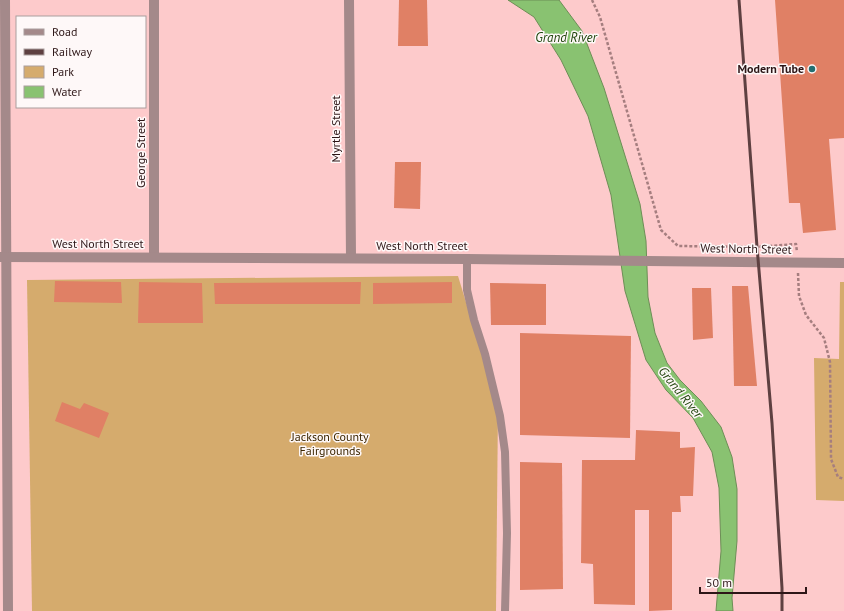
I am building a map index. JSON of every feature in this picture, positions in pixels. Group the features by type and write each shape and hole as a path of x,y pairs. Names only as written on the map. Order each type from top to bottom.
{"street":[{"path":"5,0 3,257 8,611"},
{"name":"George Street","path":"154,0 154,257"},
{"name":"Myrtle Street","path":"348,0 351,258"},
{"name":"West North Street","path":"3,257 351,258 844,263"}],"lane":[{"path":"467,259 467,290 500,416 505,452 507,533 505,611"}],"path":[{"path":"592,0 600,17 660,230 678,246 757,247 796,244"},
{"path":"798,281 799,296 806,315 824,338 830,362 831,459 838,477 844,479"}],"green space":[{"name":"Jackson County Fairgrounds","path":"458,276 498,407 496,611 32,611 27,280"},
{"path":"840,282 844,282 844,501 816,500 814,358 839,359"}],"water":[{"name":"Grand River","path":"508,0 559,0 582,31 604,88 640,204 646,241 648,297 655,333 667,363 680,380 701,401 721,427 732,457 737,489 737,541 732,598 733,611 716,611 721,551 719,488 712,452 693,418 666,390 646,360 625,291 611,195 588,116 561,60 534,17"}],"building":[{"path":"399,0 427,0 428,46 398,46"},
{"name":"Modern Tube","path":"775,0 844,0 844,138 829,139 836,230 803,233 800,203 789,203"},
{"path":"395,162 421,162 420,209 394,208"},
{"path":"55,281 121,282 122,303 54,302"},
{"path":"139,282 202,283 203,323 138,323"},
{"path":"361,282 360,304 215,304 214,283"},
{"path":"452,282 452,303 373,304 373,283"},
{"path":"490,283 546,284 546,325 491,325"},
{"path":"732,286 748,286 757,386 734,386"},
{"path":"692,288 711,288 713,338 693,340"},
{"path":"520,333 631,336 630,438 520,435"},
{"path":"62,402 80,409 84,403 109,413 99,438 55,421"},
{"path":"636,430 680,432 680,448 695,447 693,496 680,496 681,512 672,512 672,610 649,611 649,510 635,510 635,605 594,604 593,564 581,563 582,460 635,460"},
{"path":"520,462 562,463 563,589 520,590"}],"railway":[{"path":"739,0 757,247 772,423 782,588 782,611"}],"place":[{"name":"Modern Tube","path":"812,69"}]}
